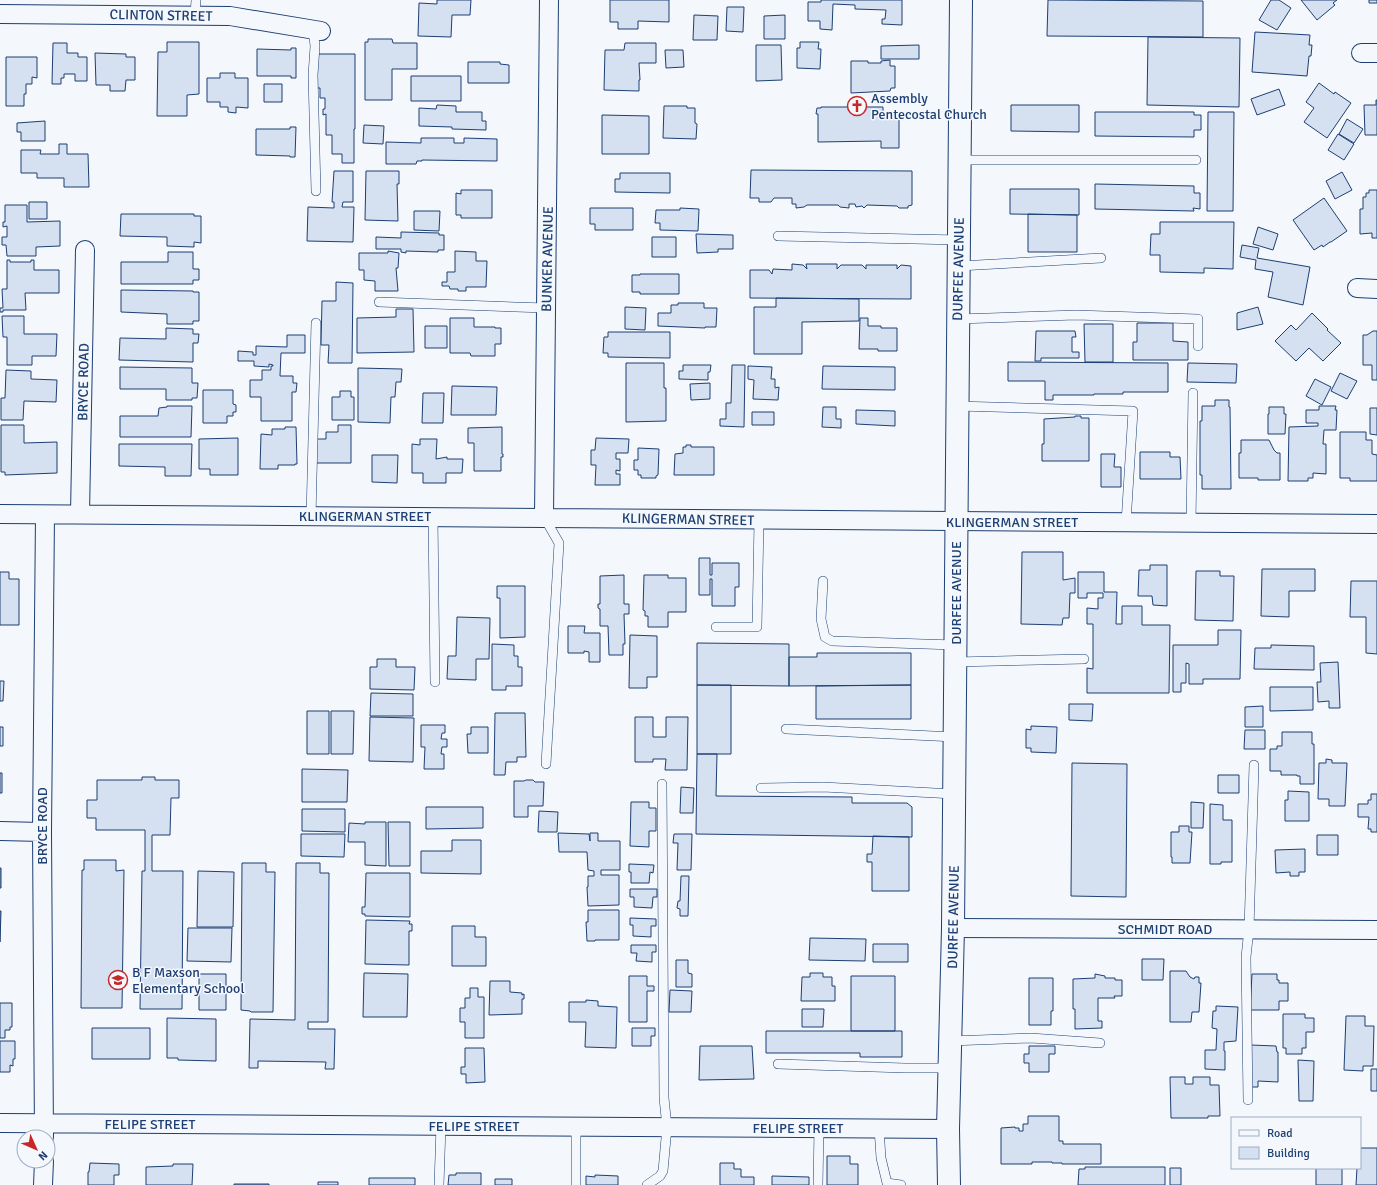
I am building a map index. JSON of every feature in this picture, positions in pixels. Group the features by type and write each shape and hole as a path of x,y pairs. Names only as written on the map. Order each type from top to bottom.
{"main road":[{"name":"DURFEE AVENUE","path":"949,1185 948,1129 953,928 961,0"}],"street":[{"name":"BUNKER AVENUE","path":"544,518 549,0"},
{"name":"CLINTON STREET","path":"0,14 196,8 230,16 317,30"},
{"name":"BRYCE ROAD","path":"80,514 85,250"},
{"path":"1357,288 1377,288"},
{"name":"KLINGERMAN STREET","path":"0,514 1377,524"},
{"name":"BRYCE ROAD","path":"44,1129 42,832 45,515"},
{"path":"0,831 42,832"},
{"name":"SCHMIDT ROAD","path":"953,928 1377,930"},
{"name":"FELIPE STREET","path":"0,1123 38,1129"},
{"name":"FELIPE STREET","path":"56,1130 441,1126 948,1129"},
{"path":"43,1185 44,1169"}],"lane":[{"path":"316,191 313,82 317,30"},
{"path":"960,160 1196,160"},
{"path":"778,236 959,240"},
{"path":"958,266 1101,258"},
{"path":"379,302 546,308"},
{"path":"958,319 1076,315 1198,319 1198,346"},
{"path":"311,516 316,323"},
{"path":"1191,523 1193,393"},
{"path":"957,406 1133,411 1126,523"},
{"path":"432,517 435,682"},
{"path":"544,518 559,543 546,764"},
{"path":"716,627 756,627 759,520"},
{"path":"823,581 821,619 825,637 832,641 955,654 1084,659"},
{"path":"786,729 955,737"},
{"path":"1248,1100 1246,957 1249,929 1254,765"},
{"path":"646,1185 660,1176 663,1171 667,1127 664,1098 662,784"},
{"path":"761,788 822,787 954,794"},
{"path":"950,1041 1031,1038 1100,1043"},
{"path":"778,1064 950,1068"},
{"path":"439,1185 441,1126"},
{"path":"576,1126 576,1185"},
{"path":"818,1185 819,1128"},
{"path":"879,1128 881,1158 887,1183 901,1185"}],"building":[{"path":"437,0 471,0 470,15 452,15 451,37 418,36 419,3 437,4"},
{"path":"610,0 669,0 669,22 638,21 638,29 618,29 618,22 610,22"},
{"path":"821,0 902,0 902,25 882,24 882,19 885,19 886,10 855,9 855,5 833,4 832,30 820,29 820,21 808,21 808,2 821,2"},
{"path":"1048,0 1203,1 1203,37 1047,36"},
{"path":"1271,0 1279,0 1291,8 1277,30 1259,20"},
{"path":"1301,0 1337,0 1333,3 1335,5 1317,20"},
{"path":"1369,0 1377,0 1377,3 1369,3"},
{"path":"727,7 744,7 743,32 726,31"},
{"path":"694,15 718,16 717,40 693,40"},
{"path":"785,15 785,39 764,39 764,16"},
{"path":"1255,32 1310,35 1309,45 1312,45 1311,56 1309,56 1307,76 1252,72"},
{"path":"1148,37 1240,38 1239,107 1147,105"},
{"path":"368,39 392,39 393,43 417,43 417,69 392,69 392,100 365,100 365,42 368,42"},
{"path":"167,42 199,42 199,94 187,95 187,116 157,116 158,52 167,52"},
{"path":"800,42 819,42 818,49 821,49 820,69 797,68 797,48 800,48"},
{"path":"53,43 67,43 67,53 78,53 78,57 87,57 87,81 75,81 75,74 64,74 64,78 61,78 61,84 52,84"},
{"path":"625,43 656,43 656,63 639,63 639,91 604,90 605,50 624,50"},
{"path":"756,45 781,45 782,80 756,81"},
{"path":"919,45 919,59 881,59 881,46"},
{"path":"291,48 296,48 296,78 291,78 291,76 257,76 257,49 291,50"},
{"path":"665,50 683,50 684,67 666,68"},
{"path":"95,53 126,54 126,57 135,57 135,80 126,80 125,91 110,91 110,85 96,85"},
{"path":"316,54 355,54 354,163 342,163 342,154 332,154 332,135 326,135 326,114 323,115 323,109 325,109 325,98 320,98 320,88 316,88"},
{"path":"6,57 37,57 37,78 32,77 32,84 26,84 24,106 6,106"},
{"path":"890,60 890,66 895,66 895,88 891,88 890,91 851,93 851,61 881,63 881,61"},
{"path":"468,62 500,62 500,64 509,65 509,83 468,83"},
{"path":"220,73 235,73 235,78 248,78 248,108 236,107 236,113 228,112 228,107 220,107 220,102 207,102 207,78 220,78"},
{"path":"411,76 461,76 461,101 411,101"},
{"path":"1319,83 1334,94 1335,92 1351,103 1327,138 1304,122 1314,108 1306,102"},
{"path":"264,84 282,84 282,102 264,102"},
{"path":"1279,89 1285,105 1257,115 1251,99"},
{"path":"1376,100 1377,135 1365,135 1364,105 1376,105"},
{"path":"437,105 456,106 456,112 482,112 482,121 486,121 486,130 419,126 419,108 436,109"},
{"path":"1011,105 1079,105 1079,132 1011,131"},
{"path":"664,106 687,106 687,108 695,108 695,123 697,124 696,139 663,138"},
{"path":"883,107 883,113 899,113 899,148 881,148 881,141 818,142 818,114 816,114 817,108"},
{"path":"1095,112 1194,112 1194,115 1201,115 1201,130 1194,130 1194,137 1095,136"},
{"path":"1208,112 1234,112 1233,211 1207,211"},
{"path":"602,115 649,116 649,154 602,154"},
{"path":"1347,119 1363,129 1354,143 1339,134"},
{"path":"45,121 45,141 21,141 21,132 17,132 17,123"},
{"path":"364,125 384,126 383,144 363,143"},
{"path":"290,127 296,127 295,157 256,155 256,129 290,129"},
{"path":"1338,134 1354,144 1344,160 1328,150"},
{"path":"421,138 454,138 454,143 464,143 464,138 497,139 497,161 422,160 417,161 416,164 386,164 386,142 421,143"},
{"path":"59,144 67,144 67,154 88,154 89,187 64,187 64,178 37,178 37,173 21,173 21,150 41,150 40,154 59,154"},
{"path":"751,170 912,171 912,205 908,206 908,208 867,205 864,208 862,206 856,207 855,204 849,204 849,208 840,207 838,205 807,205 796,208 796,204 792,204 792,198 774,198 771,202 759,202 759,198 750,198"},
{"path":"334,171 353,171 353,202 343,202 342,207 354,207 353,242 307,241 308,207 334,208 334,202 332,202"},
{"path":"366,171 399,171 399,184 397,184 398,221 365,220"},
{"path":"1342,172 1352,190 1335,199 1326,181"},
{"path":"620,173 670,173 670,193 615,192 615,179 620,179"},
{"path":"1095,184 1194,186 1194,193 1200,193 1200,209 1193,208 1194,211 1095,209"},
{"path":"1010,189 1079,189 1079,215 1010,214"},
{"path":"461,190 492,190 492,218 461,218 461,215 456,215 456,193 461,194"},
{"path":"1369,190 1377,190 1377,238 1372,238 1372,233 1360,234 1360,209 1363,209 1363,197 1366,197 1366,193 1369,193"},
{"path":"1324,198 1347,231 1323,247 1322,245 1314,250 1293,220"},
{"path":"29,202 47,202 47,219 29,219"},
{"path":"5,205 27,205 27,222 60,221 60,246 36,247 36,256 7,256 6,245 2,245 2,237 7,237 7,226 3,227 3,222 5,222"},
{"path":"590,208 633,208 633,230 595,230 595,224 590,224"},
{"path":"680,208 699,209 698,231 660,230 660,223 655,223 656,210 680,210"},
{"path":"414,211 440,211 439,231 414,230"},
{"path":"121,214 194,214 194,216 201,216 201,243 194,242 194,247 167,246 167,237 120,236"},
{"path":"1028,214 1077,215 1077,252 1028,252"},
{"path":"1160,222 1234,222 1233,269 1204,268 1204,273 1160,272 1160,255 1150,255 1151,234 1160,234"},
{"path":"1258,227 1278,234 1273,250 1253,244"},
{"path":"401,232 439,233 439,235 444,235 444,250 438,250 438,252 406,251 406,253 401,252 401,249 376,249 376,237 401,238"},
{"path":"696,234 733,235 733,249 718,249 718,252 697,253"},
{"path":"652,237 676,237 676,257 652,257"},
{"path":"1242,245 1259,248 1257,258 1310,267 1303,305 1268,297 1273,272 1255,269 1256,260 1240,257"},
{"path":"388,251 399,253 398,268 396,268 398,291 375,291 375,281 364,280 364,270 359,270 359,253 388,253"},
{"path":"455,251 476,252 476,261 487,261 486,287 466,287 466,291 458,291 458,289 450,289 449,286 442,286 442,282 447,282 447,272 455,272"},
{"path":"168,252 193,252 193,269 199,269 199,280 193,280 193,284 121,284 121,262 168,262"},
{"path":"7,260 10,260 10,262 31,262 31,260 34,260 34,270 59,270 59,293 25,293 26,310 3,310 3,312 0,312 0,308 3,308 2,289 7,289"},
{"path":"792,264 803,265 807,269 806,264 837,264 837,269 841,265 862,265 866,269 866,265 897,265 897,269 901,265 911,266 911,299 750,298 750,270 769,270 772,274 773,269 792,270"},
{"path":"679,274 679,294 640,294 640,292 632,292 632,275"},
{"path":"336,282 353,283 352,363 328,363 329,345 321,345 322,301 336,301"},
{"path":"121,290 199,292 199,321 193,321 193,324 167,324 167,314 121,312"},
{"path":"776,298 859,299 859,321 802,322 802,354 754,354 754,307 776,307"},
{"path":"678,303 704,303 704,308 717,308 716,327 658,326 658,313 671,313 671,305 678,305"},
{"path":"625,307 646,308 645,330 625,329"},
{"path":"1258,307 1263,324 1237,330 1237,313"},
{"path":"396,309 413,309 414,352 357,353 357,318 396,317"},
{"path":"1312,313 1341,343 1323,361 1309,348 1296,361 1275,341 1291,325 1296,330"},
{"path":"2,316 24,316 24,334 57,334 56,356 32,356 32,365 7,365 7,337 3,337"},
{"path":"450,318 474,318 474,327 501,328 501,344 495,344 495,356 471,356 470,353 450,353"},
{"path":"860,318 868,318 868,326 897,328 897,351 859,349"},
{"path":"1137,323 1173,323 1173,341 1188,342 1188,360 1133,360 1133,342 1137,342"},
{"path":"1084,324 1113,324 1113,362 1085,362"},
{"path":"425,326 447,326 447,348 425,348"},
{"path":"166,328 193,329 193,334 199,334 198,343 193,343 193,362 119,360 120,338 166,339"},
{"path":"1036,331 1075,331 1076,337 1072,337 1072,352 1079,352 1079,358 1041,358 1041,361 1035,361"},
{"path":"1373,331 1377,331 1377,380 1372,380 1372,365 1363,365 1363,335 1367,335"},
{"path":"608,332 670,332 670,358 608,357 608,353 603,353 604,337 608,337"},
{"path":"287,335 305,335 305,353 281,353 280,376 293,376 293,383 297,383 296,392 292,392 292,421 261,421 261,397 250,397 250,380 262,380 262,370 271,370 271,366 273,365 269,364 269,367 254,366 254,361 238,361 238,351 253,352 253,355 256,355 256,346 287,347"},
{"path":"1008,362 1168,363 1168,392 1053,395 1053,400 1045,400 1045,381 1008,381"},
{"path":"626,363 664,363 666,421 626,422"},
{"path":"1188,363 1237,364 1236,383 1187,382"},
{"path":"683,365 711,365 710,372 708,372 708,380 679,379 679,371 683,371"},
{"path":"732,365 745,365 744,427 720,426 720,419 726,419 726,403 731,403"},
{"path":"748,366 772,367 771,379 775,379 775,388 779,387 778,400 753,399 754,380 748,379"},
{"path":"823,366 895,367 895,390 822,389"},
{"path":"120,367 192,368 192,383 198,383 197,398 192,398 192,400 166,400 166,389 120,389"},
{"path":"358,368 402,369 401,382 396,382 395,397 391,397 390,423 358,422"},
{"path":"6,370 31,371 31,379 57,380 56,402 24,401 23,420 1,420 1,398 5,398"},
{"path":"1340,373 1357,381 1347,399 1331,391"},
{"path":"1315,379 1331,387 1322,405 1306,396"},
{"path":"710,383 710,399 691,400 690,384"},
{"path":"452,386 497,387 496,415 451,415"},
{"path":"203,390 233,390 233,404 236,405 236,412 233,412 233,416 227,416 227,423 203,423"},
{"path":"340,391 351,391 351,397 354,397 354,420 332,420 332,397 340,397"},
{"path":"423,393 444,393 443,423 422,423"},
{"path":"1215,400 1229,400 1231,489 1202,489 1202,475 1200,475 1200,421 1202,421 1202,406 1215,406"},
{"path":"167,406 192,406 191,437 120,437 120,416 158,416 159,408"},
{"path":"1319,406 1336,406 1335,410 1337,410 1336,430 1324,430 1323,444 1326,444 1326,474 1313,473 1313,478 1308,478 1308,481 1288,481 1289,427 1318,426 1318,423 1306,423 1306,410 1319,410"},
{"path":"823,407 836,407 836,419 841,419 841,428 822,427"},
{"path":"1269,407 1284,407 1284,414 1286,414 1285,434 1268,434"},
{"path":"1370,408 1377,408 1377,435 1370,434"},
{"path":"856,410 895,411 895,426 856,424"},
{"path":"752,412 774,412 774,425 752,425"},
{"path":"1075,416 1089,418 1089,461 1042,461 1044,419"},
{"path":"1,425 24,425 24,443 57,442 57,473 5,475 5,472 1,472"},
{"path":"338,425 351,425 351,463 316,463 316,439 326,439 326,432 338,432"},
{"path":"285,427 296,427 297,464 278,465 278,469 260,469 261,434 272,435 272,429 285,429"},
{"path":"502,427 503,457 501,457 501,471 474,471 474,443 468,443 468,428"},
{"path":"1340,432 1366,432 1366,440 1372,440 1372,454 1377,455 1377,481 1350,481 1350,478 1340,478"},
{"path":"238,438 238,475 210,475 210,469 199,469 199,439"},
{"path":"596,438 629,439 628,453 616,453 616,459 620,459 620,471 616,470 616,474 620,474 620,485 595,485 596,465 591,465 591,450 595,450"},
{"path":"420,439 437,439 436,459 447,457 447,459 463,459 462,473 446,473 446,483 423,483 423,473 412,473 412,444 420,445"},
{"path":"1241,440 1269,440 1274,450 1277,453 1280,453 1280,480 1239,478 1239,453 1241,453"},
{"path":"119,444 192,444 191,476 165,476 165,467 119,466"},
{"path":"686,445 691,445 691,447 714,447 714,475 674,475 675,454 683,453 683,447 686,447"},
{"path":"638,448 659,449 658,475 656,478 641,478 641,475 638,475 638,470 634,470 634,460 638,460"},
{"path":"1140,452 1170,452 1170,457 1180,457 1181,479 1140,479"},
{"path":"1101,454 1115,454 1114,467 1121,467 1121,487 1101,487"},
{"path":"372,455 398,455 397,483 372,482"},
{"path":"1022,552 1063,552 1063,580 1075,578 1075,593 1070,593 1069,618 1063,618 1062,625 1021,624"},
{"path":"699,558 710,558 710,575 712,575 712,563 739,563 739,587 735,587 735,606 712,606 712,579 710,579 710,595 699,595"},
{"path":"1150,565 1167,565 1167,606 1153,605 1152,596 1138,596 1139,570 1150,570"},
{"path":"1262,569 1315,569 1315,591 1289,591 1289,617 1261,616"},
{"path":"1196,571 1220,571 1220,576 1234,576 1233,621 1195,620"},
{"path":"0,572 9,572 9,579 19,579 19,625 0,625"},
{"path":"1078,572 1104,572 1104,592 1117,592 1116,624 1122,624 1122,606 1142,606 1142,625 1170,625 1169,693 1087,693 1087,668 1093,669 1093,624 1087,624 1087,608 1098,609 1098,598 1103,598 1103,593 1087,593 1087,598 1078,598"},
{"path":"624,575 624,604 629,604 629,614 624,614 625,644 623,644 623,655 609,655 608,626 600,626 600,609 598,608 598,604 600,604 600,576"},
{"path":"644,575 668,575 668,578 686,578 686,612 668,612 668,627 648,627 648,616 645,616 645,611 643,610"},
{"path":"1351,581 1377,581 1377,654 1366,653 1366,617 1350,617"},
{"path":"497,586 525,586 525,637 500,638 500,598 497,598"},
{"path":"457,617 490,618 489,659 476,659 476,680 447,679 448,656 456,656"},
{"path":"568,626 585,626 584,633 600,633 600,662 589,662 589,652 584,651 584,653 568,653"},
{"path":"1218,630 1241,630 1240,679 1203,679 1203,684 1189,684 1189,664 1186,663 1186,683 1181,683 1181,692 1173,692 1173,645 1218,645"},
{"path":"630,635 657,636 657,677 647,677 647,688 629,688"},
{"path":"697,643 789,644 789,686 697,685"},
{"path":"492,644 514,645 514,656 518,656 518,667 522,667 522,686 506,686 506,690 492,690"},
{"path":"1271,645 1314,646 1314,670 1254,669 1255,648 1271,648"},
{"path":"817,653 911,653 911,685 789,686 789,657 817,657"},
{"path":"377,659 396,659 396,667 415,667 414,690 370,689 370,667 377,667"},
{"path":"1338,662 1340,708 1329,708 1329,701 1318,702 1317,682 1321,682 1320,663"},
{"path":"0,681 4,681 3,701 0,701"},
{"path":"697,685 731,685 731,754 697,754"},
{"path":"911,685 911,719 816,719 816,686"},
{"path":"1270,687 1313,687 1313,710 1270,711"},
{"path":"371,693 413,694 413,716 370,716"},
{"path":"1069,704 1093,704 1092,721 1069,720"},
{"path":"1263,706 1263,727 1245,727 1245,707"},
{"path":"307,711 329,711 329,754 307,754"},
{"path":"331,711 354,711 353,754 331,754"},
{"path":"495,713 525,713 526,757 517,757 517,762 506,762 505,775 494,775"},
{"path":"370,717 414,718 413,762 369,761"},
{"path":"635,717 653,717 653,737 666,737 666,717 688,717 687,770 665,770 666,759 653,759 653,762 635,762"},
{"path":"421,725 445,725 445,733 442,733 441,739 447,739 447,747 442,747 441,754 444,754 444,769 424,769 425,747 421,747"},
{"path":"1031,726 1057,727 1056,753 1031,752 1031,748 1026,748 1026,729 1031,730"},
{"path":"0,727 3,727 3,746 0,746"},
{"path":"471,727 488,727 488,753 468,753 467,734 471,734"},
{"path":"1245,730 1265,730 1265,749 1244,749"},
{"path":"1282,732 1312,732 1312,744 1314,744 1314,784 1300,784 1300,776 1281,775 1281,771 1270,771 1270,749 1277,749 1277,746 1282,746"},
{"path":"697,754 717,754 716,796 852,797 852,803 907,803 912,807 912,837 696,834"},
{"path":"1326,759 1332,760 1332,763 1347,763 1345,806 1329,806 1329,799 1318,799 1319,763 1326,763"},
{"path":"1072,763 1127,764 1126,897 1071,896"},
{"path":"302,769 348,770 347,802 302,802"},
{"path":"0,773 2,773 2,793 0,793"},
{"path":"1218,775 1239,775 1239,793 1218,793"},
{"path":"142,777 155,777 155,780 179,780 179,798 171,798 170,835 152,835 152,871 183,871 182,1009 140,1009 142,871 145,871 145,830 96,830 96,818 87,818 87,800 97,800 97,780 142,780"},
{"path":"526,780 544,782 543,806 528,806 528,817 514,817 514,781"},
{"path":"681,787 694,788 693,813 680,813"},
{"path":"1288,791 1309,792 1309,821 1285,821 1285,800 1288,800"},
{"path":"1371,794 1377,794 1377,832 1371,832 1371,829 1368,829 1369,817 1358,817 1358,804 1368,804 1368,800 1371,800"},
{"path":"631,802 649,802 649,808 656,808 656,831 649,831 649,847 630,846"},
{"path":"1191,802 1204,803 1203,828 1191,828"},
{"path":"1210,804 1223,805 1223,820 1232,820 1232,862 1210,864"},
{"path":"426,807 483,807 483,828 426,829"},
{"path":"302,809 345,809 345,832 302,831"},
{"path":"539,811 558,812 557,832 538,832"},
{"path":"365,822 386,822 386,866 365,865 365,842 348,842 349,823 365,824"},
{"path":"388,822 410,822 410,866 389,866"},
{"path":"1179,826 1189,826 1189,832 1192,832 1190,863 1172,863 1171,832 1179,832"},
{"path":"558,833 589,834 590,841 590,833 598,833 598,841 620,841 620,870 601,870 601,875 619,875 619,905 588,906 588,876 594,876 594,871 588,870 587,852 559,852"},
{"path":"301,834 345,834 344,857 301,856"},
{"path":"674,834 692,834 691,870 677,870 678,843 673,843"},
{"path":"1317,835 1338,835 1338,855 1317,855"},
{"path":"873,836 909,837 909,891 872,891 872,862 867,862 867,854 872,854"},
{"path":"452,840 481,840 481,874 421,873 421,851 452,851"},
{"path":"1305,849 1305,872 1299,872 1299,876 1290,876 1290,872 1276,873 1275,850"},
{"path":"84,860 116,860 116,871 124,870 122,1008 81,1008 82,870 84,870"},
{"path":"242,863 266,863 266,872 275,872 273,1012 251,1012 241,1010"},
{"path":"296,863 320,863 320,873 329,873 328,1022 308,1022 308,1029 335,1029 334,1069 325,1069 326,1062 258,1061 258,1068 249,1068 250,1019 295,1020"},
{"path":"629,864 654,865 653,873 650,872 649,883 631,883"},
{"path":"1,868 1,888 0,888"},
{"path":"198,871 234,872 233,927 197,927"},
{"path":"366,873 410,873 410,917 365,916 365,914 362,914 362,907 365,907"},
{"path":"681,876 689,876 688,916 680,916 680,909 677,908 678,901 680,901"},
{"path":"630,889 657,889 657,897 653,897 652,908 634,907 634,897 630,897"},
{"path":"588,910 619,910 619,940 587,941 586,922 588,922"},
{"path":"0,911 1,911 0,942"},
{"path":"630,918 656,919 656,926 651,926 651,937 633,936 633,925 630,925"},
{"path":"366,920 410,921 409,924 412,924 412,931 409,931 409,965 365,964"},
{"path":"452,926 475,926 475,937 486,937 486,966 452,966"},
{"path":"188,928 232,928 231,962 187,961"},
{"path":"810,938 866,939 865,961 809,960"},
{"path":"873,944 908,944 908,962 873,962"},
{"path":"631,945 656,945 656,952 652,952 652,962 636,961 637,953 631,953"},
{"path":"1142,959 1164,959 1163,980 1142,980"},
{"path":"676,960 688,960 688,973 692,974 692,987 676,987"},
{"path":"1170,971 1186,971 1190,977 1194,979 1195,977 1199,977 1199,983 1201,983 1199,1012 1192,1012 1191,1022 1170,1022"},
{"path":"364,973 408,974 407,1017 363,1017"},
{"path":"810,973 823,973 823,977 832,977 832,986 835,986 835,1001 801,1001 802,977 810,977"},
{"path":"199,974 226,974 226,1010 199,1010"},
{"path":"1095,974 1105,976 1105,978 1122,980 1122,996 1114,996 1115,998 1098,998 1098,1021 1102,1021 1102,1028 1075,1029 1073,979 1095,978"},
{"path":"1252,974 1277,974 1277,980 1279,980 1279,983 1288,983 1288,1001 1279,1001 1279,1010 1250,1010"},
{"path":"629,976 647,976 647,986 654,986 654,991 647,991 647,1022 629,1022"},
{"path":"851,976 895,976 895,1031 851,1031"},
{"path":"1029,978 1053,978 1053,1011 1051,1011 1051,1025 1029,1025"},
{"path":"490,981 510,981 510,992 522,993 522,995 524,994 524,999 522,999 522,1014 489,1015"},
{"path":"470,988 478,988 478,997 484,997 484,1038 465,1038 465,1022 460,1022 460,1008 465,1008 465,998 470,998"},
{"path":"670,990 692,991 691,1012 669,1012"},
{"path":"586,1000 598,1001 598,1006 617,1007 616,1048 585,1047 586,1022 569,1022 569,1002 586,1002"},
{"path":"0,1003 12,1003 12,1027 10,1027 10,1030 5,1030 5,1038 0,1038"},
{"path":"1216,1006 1238,1007 1236,1041 1224,1042 1225,1070 1205,1069 1205,1050 1216,1050 1217,1029 1212,1028 1213,1011 1216,1011"},
{"path":"802,1009 824,1009 823,1027 802,1027"},
{"path":"1283,1014 1305,1014 1305,1018 1314,1018 1314,1032 1306,1032 1306,1048 1302,1048 1302,1054 1286,1054 1286,1048 1283,1048"},
{"path":"1346,1016 1365,1016 1365,1026 1374,1026 1373,1066 1363,1066 1363,1071 1344,1070"},
{"path":"167,1018 216,1019 216,1061 178,1060 178,1058 167,1058"},
{"path":"92,1028 150,1028 150,1059 92,1059"},
{"path":"632,1028 655,1028 655,1036 651,1036 651,1046 632,1046"},
{"path":"766,1031 902,1031 902,1057 860,1057 860,1053 766,1053"},
{"path":"0,1041 15,1041 15,1059 13,1059 13,1066 10,1065 10,1072 0,1072"},
{"path":"1251,1045 1276,1046 1278,1052 1278,1082 1258,1081 1258,1087 1249,1087"},
{"path":"700,1046 752,1046 754,1079 699,1080"},
{"path":"1029,1046 1055,1046 1055,1054 1049,1054 1049,1072 1029,1072 1029,1063 1024,1063 1024,1054 1029,1054"},
{"path":"465,1048 484,1048 485,1082 466,1083 466,1074 461,1074 461,1067 465,1067"},
{"path":"1298,1060 1314,1061 1313,1101 1299,1101"},
{"path":"1371,1069 1377,1069 1377,1091 1371,1091"},
{"path":"1170,1077 1185,1077 1185,1084 1193,1084 1193,1077 1210,1077 1210,1085 1219,1085 1220,1116 1208,1116 1208,1118 1171,1118"},
{"path":"1028,1116 1059,1116 1059,1141 1063,1141 1063,1144 1101,1144 1101,1164 1032,1162 1032,1164 1001,1164 1001,1128 1015,1127 1019,1128 1019,1131 1023,1131 1023,1124 1028,1124"},
{"path":"1361,1148 1377,1148 1377,1185 1356,1185 1357,1169 1361,1169"},
{"path":"827,1156 850,1156 850,1164 858,1164 858,1185 827,1185"},
{"path":"90,1163 119,1164 119,1175 114,1175 114,1185 88,1185"},
{"path":"720,1163 734,1163 734,1169 741,1169 741,1177 754,1177 754,1185 720,1185"},
{"path":"173,1164 193,1164 192,1185 146,1185 146,1167 173,1166"},
{"path":"1085,1167 1165,1167 1165,1185 1078,1185 1079,1169 1085,1169"},
{"path":"1170,1168 1181,1168 1181,1185 1170,1185"},
{"path":"1316,1169 1342,1169 1342,1185 1316,1185"},
{"path":"456,1173 481,1173 481,1185 448,1185 449,1175 456,1175"},
{"path":"595,1175 618,1176 618,1185 586,1185 586,1176 595,1177"},
{"path":"772,1176 809,1177 809,1185 772,1185"},
{"path":"369,1178 415,1178 415,1185 369,1185"},
{"path":"495,1179 512,1179 512,1185 495,1185"},
{"path":"318,1182 338,1182 338,1185 318,1185"},
{"path":"269,1184 269,1185 234,1185"}],"place":[{"name":"Assembly Pentecostal Church","path":"857,106"},
{"name":"B F Maxson Elementary School","path":"118,980"}]}
